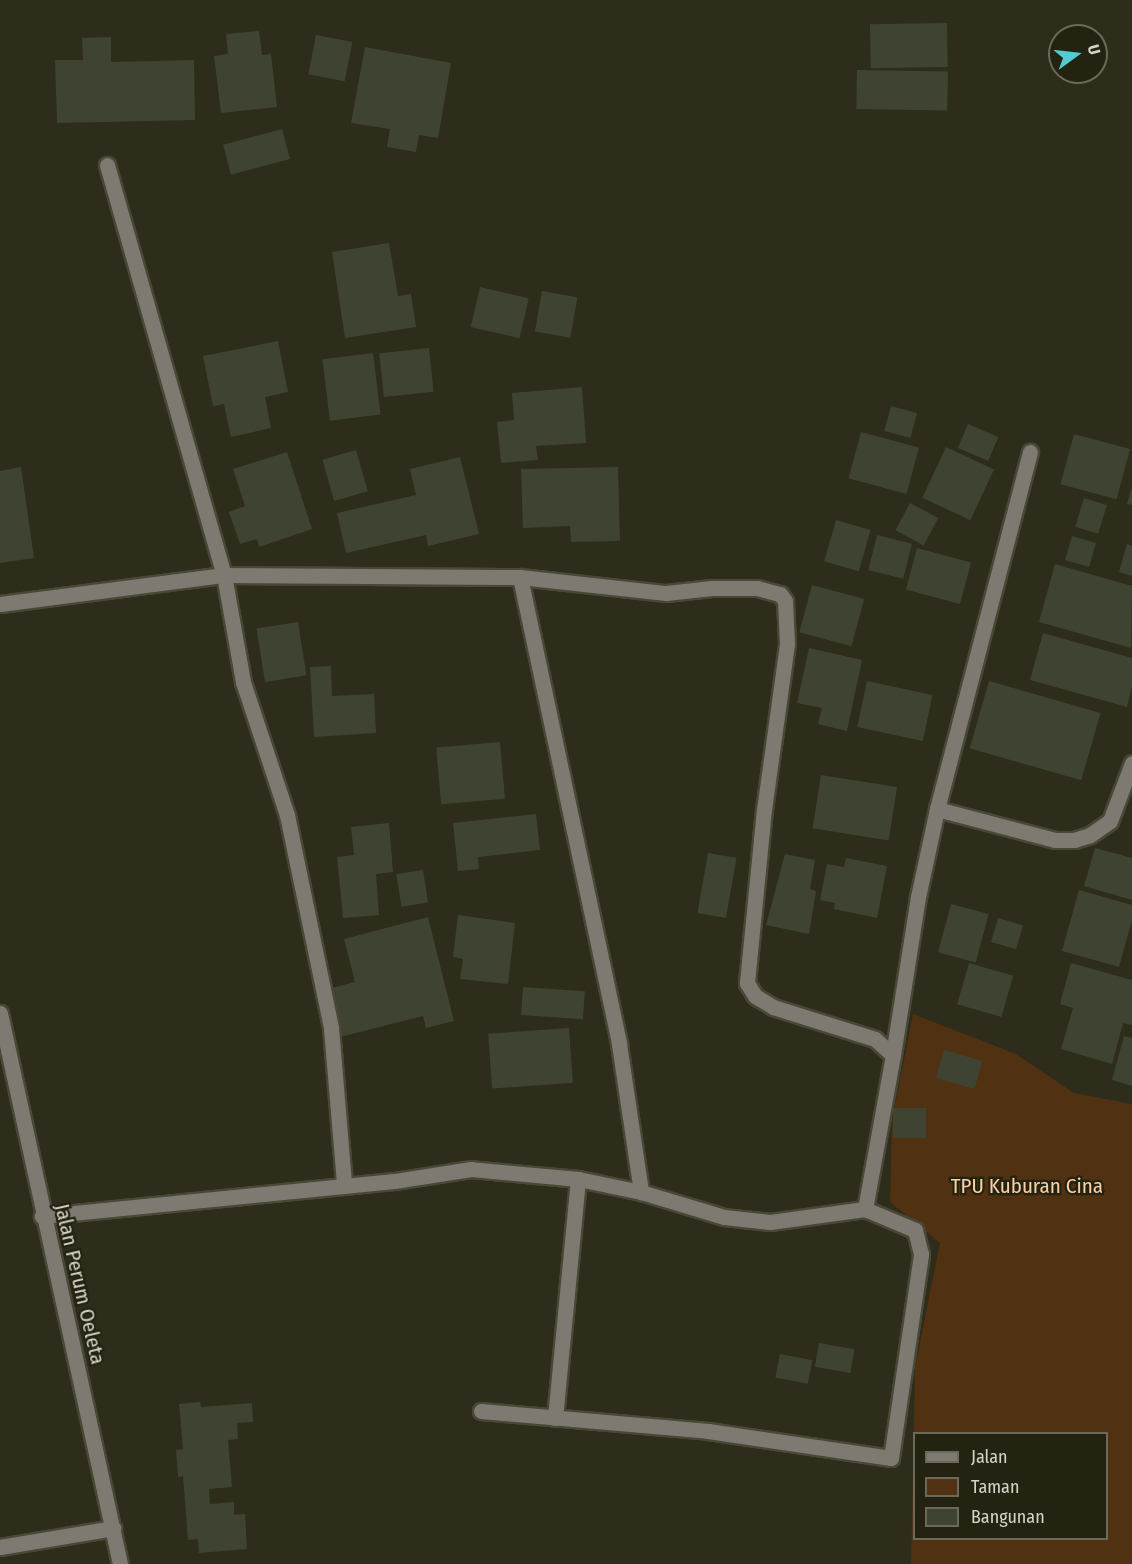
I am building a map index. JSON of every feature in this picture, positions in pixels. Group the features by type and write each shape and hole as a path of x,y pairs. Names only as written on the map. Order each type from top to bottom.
{"street":[{"path":"108,165 224,575 243,682 287,815 331,1028 344,1184"},
{"path":"865,1209 893,1055 918,897 937,809 1030,452"},
{"path":"0,604 224,575 520,577 666,593 712,588 757,588 780,594 785,601 787,644 764,809 747,983 755,996 773,1007 875,1039 893,1055"},
{"path":"520,577 619,1044 641,1192"},
{"path":"937,809 1055,840 1074,840 1090,835 1110,821 1132,763"},
{"name":"Jalan Perum Oeleta","path":"0,1013 42,1216 120,1564"},
{"path":"42,1216 471,1169 578,1179 641,1192 724,1217 770,1222 865,1209 915,1230 921,1254 891,1458 708,1431 481,1411"},
{"path":"555,1418 578,1179"},
{"path":"0,1547 113,1528"}],"green space":[{"name":"TPU Kuburan Cina","path":"913,1014 1016,1054 1074,1093 1132,1104 1132,1564 911,1564 913,1466 913,1540 1108,1540 1108,1432 914,1432 915,1367 940,1243 890,1202 892,1120"}],"building":[{"path":"947,23 948,67 871,68 870,24"},
{"path":"259,31 262,55 271,54 277,107 221,113 214,56 228,54 226,34"},
{"path":"316,35 352,42 345,81 308,74"},
{"path":"111,37 111,62 194,60 195,120 57,123 55,60 83,60 82,38"},
{"path":"365,47 451,63 438,138 419,135 416,152 387,147 390,129 351,123"},
{"path":"857,70 948,72 947,111 856,109"},
{"path":"282,129 290,159 231,175 223,145"},
{"path":"389,243 398,296 411,294 416,327 345,338 332,252"},
{"path":"480,287 529,298 519,338 471,327"},
{"path":"542,291 577,297 570,338 535,331"},
{"path":"278,341 288,392 265,397 271,428 231,437 224,404 213,406 203,356"},
{"path":"429,348 434,392 384,397 379,353"},
{"path":"373,353 381,415 330,421 322,359"},
{"path":"582,387 586,443 536,446 538,460 501,463 497,422 514,420 512,393"},
{"path":"891,406 917,413 910,438 884,431"},
{"path":"968,424 998,437 988,461 958,448"},
{"path":"861,432 919,448 907,494 849,478"},
{"path":"1074,434 1130,449 1117,499 1061,484"},
{"path":"946,447 994,469 970,520 922,498"},
{"path":"356,450 368,491 334,501 322,460"},
{"path":"287,452 312,529 259,547 257,539 240,544 229,512 245,506 233,469"},
{"path":"460,457 479,534 428,546 426,535 346,553 337,513 416,495 410,469"},
{"path":"21,467 34,558 0,563 0,471"},
{"path":"618,467 620,541 571,542 570,526 523,528 521,469"},
{"path":"1132,490 1132,505 1127,504"},
{"path":"1084,498 1107,505 1098,534 1075,527"},
{"path":"910,503 938,518 924,545 895,530"},
{"path":"836,520 871,530 859,571 824,561"},
{"path":"877,535 912,544 903,579 868,570"},
{"path":"1072,536 1096,543 1089,567 1065,560"},
{"path":"1127,544 1132,546 1132,576 1119,572"},
{"path":"917,548 971,562 960,604 906,590"},
{"path":"1055,564 1132,586 1131,648 1039,622"},
{"path":"812,585 864,599 851,646 799,632"},
{"path":"298,622 306,675 265,682 257,629"},
{"path":"1043,633 1132,658 1132,686 1127,707 1030,680"},
{"path":"809,648 862,660 847,731 818,724 822,708 797,703"},
{"path":"331,666 332,696 374,694 376,733 314,737 310,667"},
{"path":"867,681 933,695 923,741 857,727"},
{"path":"989,681 1101,713 1081,780 970,748"},
{"path":"500,742 505,799 441,804 436,748"},
{"path":"821,775 897,787 889,840 813,828"},
{"path":"536,814 540,850 478,857 479,869 458,871 453,823"},
{"path":"389,823 393,872 376,874 379,915 343,918 337,857 354,855 351,827"},
{"path":"1095,848 1132,858 1132,900 1084,886"},
{"path":"708,853 737,858 726,918 697,913"},
{"path":"785,854 815,860 810,889 816,891 809,934 766,925"},
{"path":"846,858 887,866 877,918 834,909 835,903 820,900 827,864 844,867"},
{"path":"423,870 428,903 401,907 396,874"},
{"path":"1079,890 1132,905 1132,920 1119,967 1062,951"},
{"path":"951,904 989,914 976,962 938,952"},
{"path":"458,915 515,923 508,984 460,979 463,959 453,957"},
{"path":"428,917 454,1021 426,1028 423,1016 340,1037 328,989 355,982 344,939"},
{"path":"998,918 1023,925 1016,949 991,942"},
{"path":"969,963 1013,976 1001,1017 957,1004"},
{"path":"1071,963 1132,980 1132,1025 1123,1023 1112,1064 1061,1049 1073,1008 1060,1004"},
{"path":"523,987 585,991 583,1019 521,1015"},
{"path":"569,1028 573,1083 492,1089 488,1034"},
{"path":"1124,1036 1132,1038 1132,1086 1112,1080"},
{"path":"944,1050 982,1061 974,1089 936,1078"},
{"path":"893,1108 926,1108 926,1138 893,1138"},
{"path":"819,1343 854,1349 850,1373 815,1367"},
{"path":"780,1354 812,1360 808,1384 775,1378"},
{"path":"200,1402 201,1407 252,1403 253,1422 237,1423 238,1439 228,1440 232,1487 209,1489 210,1504 234,1502 234,1515 245,1514 247,1549 199,1553 198,1539 188,1540 183,1476 178,1477 176,1450 183,1449 179,1404"}]}
